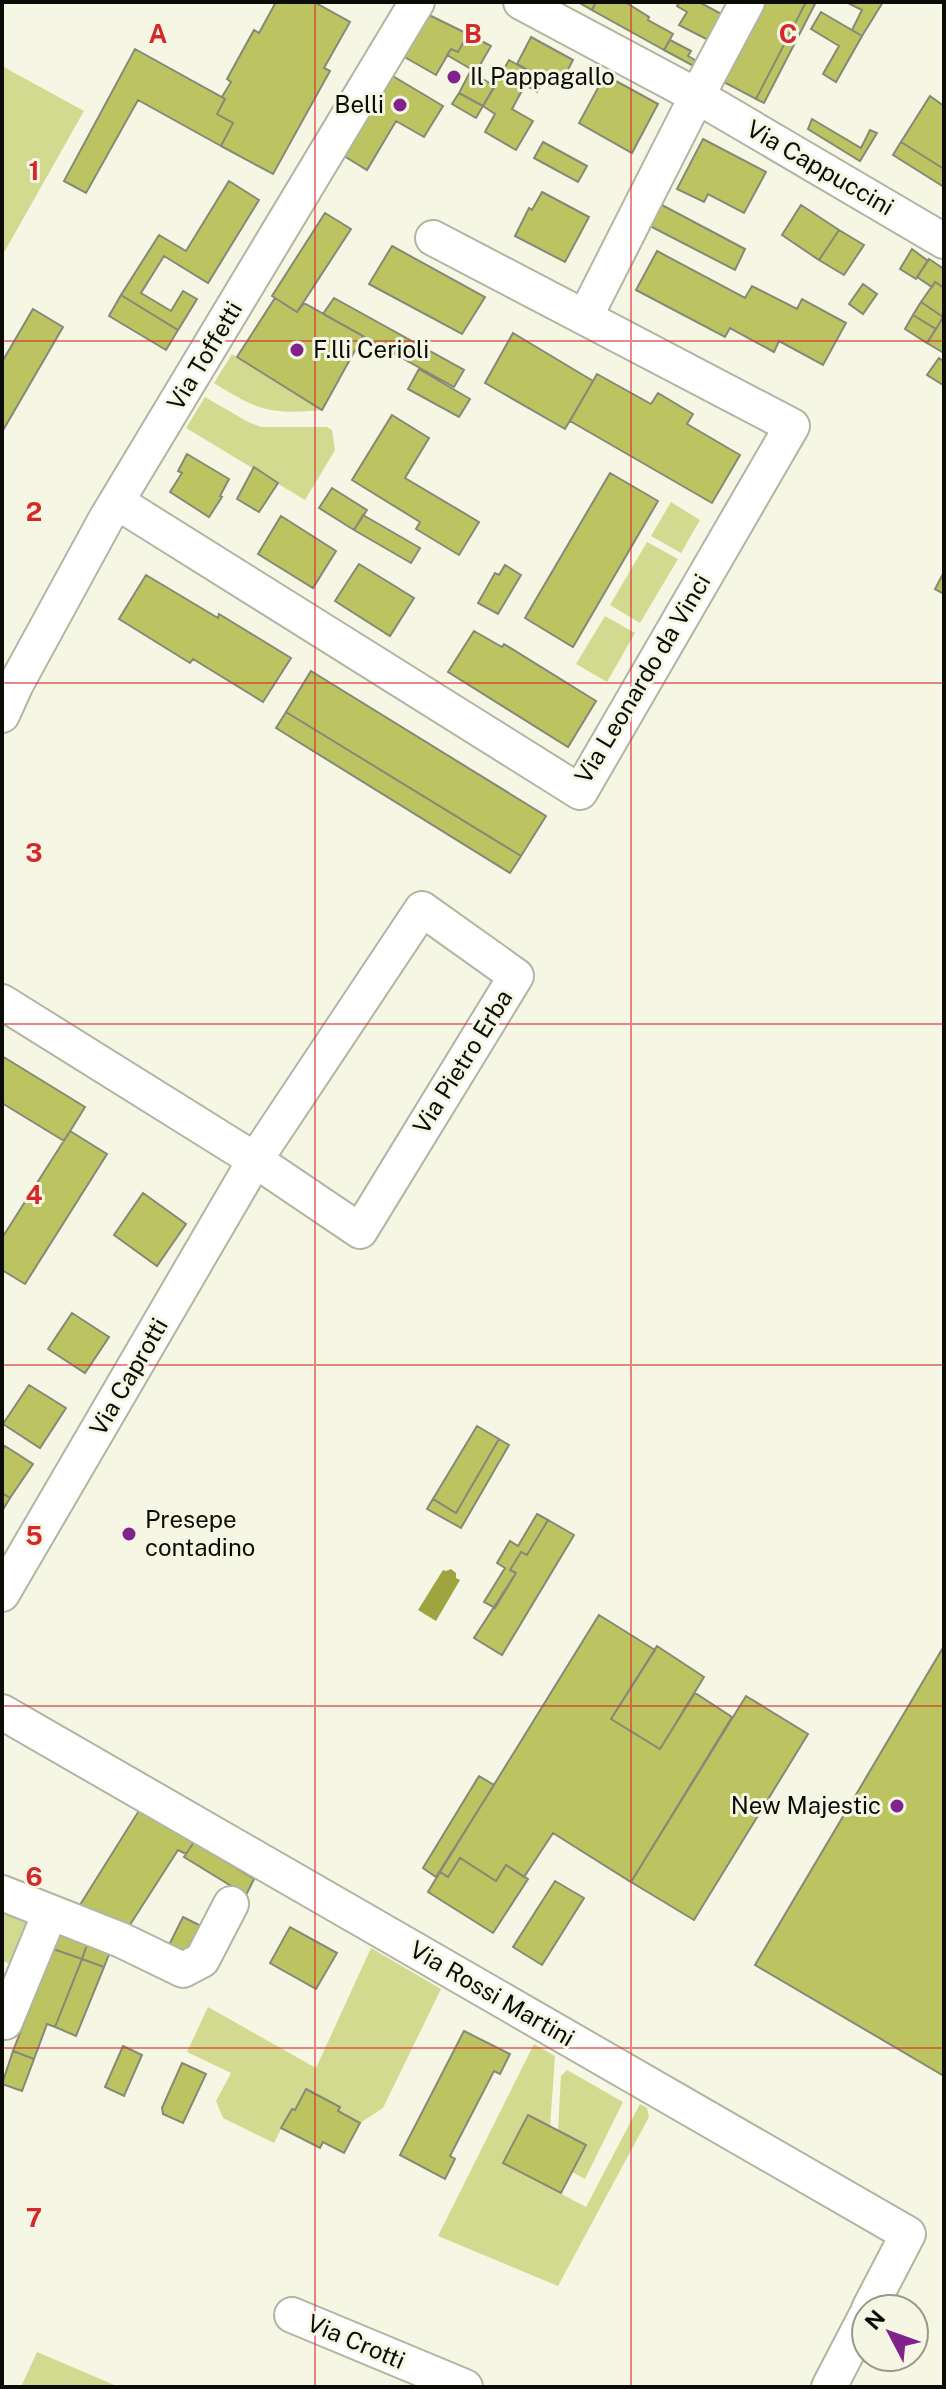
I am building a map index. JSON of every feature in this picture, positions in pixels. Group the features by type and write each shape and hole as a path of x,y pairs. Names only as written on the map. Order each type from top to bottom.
{"street":[{"name":"Via Toffetti","path":"2,715 16,684 117,502 417,2"},
{"name":"Via Cappuccini","path":"521,2 697,96 944,241"},
{"path":"585,317 747,2"},
{"name":"Via Leonardo da Vinci","path":"117,502 580,792 792,426 433,238"},
{"name":"Via Pietro Erba","path":"2,1002 255,1160 360,1231 516,976 422,909 255,1160"},
{"name":"Via Caprotti","path":"2,1594 255,1160"},
{"name":"Via Rossi Martini","path":"2,1712 908,2234 877,2293"},
{"path":"2,1893 121,1940 183,1970 202,1960 231,1904"},
{"path":"5,2022 50,1913"},
{"name":"Via Crotti","path":"292,2315 465,2387"},
{"path":"829,2387 850,2347"}],"shaded area":[{"path":"2,66 84,111 2,256"},
{"path":"232,354 322,410 276,411 253,405 214,383"},
{"path":"205,397 261,427 327,427 332,430 335,450 305,500 186,428"},
{"path":"671,502 700,520 681,553 651,536"},
{"path":"647,542 678,559 640,623 610,605"},
{"path":"605,616 635,633 607,682 576,664"},
{"path":"451,1569 460,1580 436,1621 418,1610 443,1570"},
{"path":"2,1904 32,1918 16,1966 2,1961"},
{"path":"371,1948 441,1989 383,2108 360,2123 338,2111 340,2106 306,2089 295,2110 291,2109 274,2143 223,2118 216,2101 231,2073 187,2052 208,2007 316,2068"},
{"path":"534,2044 555,2056 550,2127 528,2115 504,2163 586,2207 640,2104 647,2108 649,2117 558,2286 438,2236"},
{"path":"567,2070 623,2102 585,2179 572,2172 586,2145 558,2131 561,2076"},
{"path":"37,2352 119,2387 21,2387"}],"building":[{"path":"276,2 314,2 350,22 324,68 330,71 273,174 221,146 233,123 217,114 231,82 227,79 254,30 259,33"},
{"path":"578,2 596,2 592,10"},
{"path":"596,2 625,2 673,34 664,50 592,10"},
{"path":"679,2 699,2 727,17 712,42 679,25 687,12 677,6"},
{"path":"760,2 806,2 756,99 720,80"},
{"path":"806,2 816,2 764,103 756,99"},
{"path":"846,2 883,2 862,36 852,30 862,10"},
{"path":"821,12 862,36 836,82 823,74 839,46 811,29"},
{"path":"425,13 468,34 458,52 451,49 436,75 401,55"},
{"path":"468,34 491,46 476,72 447,55 451,49 458,52"},
{"path":"531,37 573,60 559,87 517,64"},
{"path":"670,40 691,51 688,56 702,64 699,69 664,50"},
{"path":"135,49 225,99 217,114 233,123 221,146 138,100 86,193 64,181"},
{"path":"509,60 544,80 537,92 525,85 512,109 533,121 516,150 485,132 495,114 483,106"},
{"path":"470,72 495,86 483,106 459,93"},
{"path":"391,75 443,106 424,137 396,121 367,170 344,156"},
{"path":"605,75 658,104 632,153 579,123"},
{"path":"459,93 483,106 476,118 452,104"},
{"path":"930,96 944,106 944,169 901,142"},
{"path":"812,119 861,148 870,130 877,133 860,161 808,129"},
{"path":"703,139 766,172 744,213 708,194 704,202 677,189"},
{"path":"543,142 587,166 578,182 534,158"},
{"path":"901,142 944,169 944,187 893,155"},
{"path":"229,181 259,200 208,283 164,256 141,293 171,311 183,291 197,299 178,330 121,295 159,235 186,251"},
{"path":"542,192 589,217 565,262 515,236 529,208 532,210"},
{"path":"660,204 745,249 735,270 650,226"},
{"path":"801,205 839,230 819,260 782,235"},
{"path":"325,213 351,229 297,312 272,296"},
{"path":"839,230 864,245 844,275 819,260"},
{"path":"392,246 485,297 462,334 369,284"},
{"path":"912,249 928,261 916,279 900,269"},
{"path":"657,251 745,298 752,286 797,309 802,299 846,323 823,365 779,341 774,352 730,328 725,337 636,290"},
{"path":"929,259 944,269 944,288 935,282 932,287 917,277"},
{"path":"935,282 944,288 943,317 921,302"},
{"path":"863,284 877,294 863,314 849,304"},
{"path":"121,295 178,330 166,350 109,316"},
{"path":"275,298 297,312 304,303 363,336 322,410 237,357"},
{"path":"334,298 464,370 454,387 323,314"},
{"path":"921,302 943,317 936,329 913,315"},
{"path":"33,309 63,327 2,432 2,362"},
{"path":"913,315 936,329 927,343 905,329"},
{"path":"944,316 944,349 942,352 927,343"},
{"path":"513,333 593,381 565,429 485,383"},
{"path":"939,358 944,362 943,385 927,375"},
{"path":"419,369 470,399 459,417 408,389"},
{"path":"597,374 651,404 658,393 693,414 687,424 740,455 712,503 570,421"},
{"path":"392,415 429,438 405,478 479,522 459,555 416,529 420,522 352,480"},
{"path":"187,454 229,479 209,517 170,492 182,473 178,471"},
{"path":"254,467 278,483 259,512 237,499"},
{"path":"610,473 658,501 573,647 525,618"},
{"path":"332,488 367,510 354,530 319,508"},
{"path":"363,515 420,548 411,563 354,530"},
{"path":"281,516 336,551 313,588 258,554"},
{"path":"359,564 414,598 390,636 335,601"},
{"path":"505,565 521,575 498,614 478,603 495,573 499,575"},
{"path":"944,572 944,594 935,589"},
{"path":"146,575 218,618 219,614 291,658 263,702 193,659 190,663 119,619"},
{"path":"474,631 502,647 504,644 596,701 568,747 448,672"},
{"path":"311,671 546,816 521,856 286,712"},
{"path":"286,712 521,856 510,873 276,728"},
{"path":"2,1056 85,1107 64,1141 2,1103"},
{"path":"70,1131 107,1154 25,1284 2,1270 2,1238"},
{"path":"143,1193 186,1224 157,1266 114,1235"},
{"path":"72,1313 109,1337 85,1373 48,1349"},
{"path":"29,1385 66,1408 40,1448 3,1424"},
{"path":"477,1426 499,1439 456,1513 433,1499"},
{"path":"499,1439 509,1445 461,1528 427,1509 433,1499 456,1513"},
{"path":"5,1446 33,1464 10,1498 2,1493 2,1451"},
{"path":"2,1493 10,1498 2,1511"},
{"path":"537,1514 548,1520 527,1555 521,1552 510,1570 516,1573 495,1608 484,1602 505,1568 497,1563 510,1541 518,1546"},
{"path":"548,1520 574,1535 502,1655 474,1638 516,1573 510,1570 521,1552 527,1555"},
{"path":"599,1615 655,1650 611,1719 660,1749 695,1693 732,1717 631,1882 553,1833 524,1877 506,1865 496,1881 460,1858 448,1877 440,1872"},
{"path":"657,1646 704,1677 660,1749 611,1719"},
{"name":"New Majestic","path":"944,1646 944,2076 755,1965"},
{"path":"746,1696 808,1734 694,1920 631,1882"},
{"path":"479,1776 494,1785 436,1877 423,1868"},
{"path":"140,1809 194,1842 186,1854 178,1850 126,1931 78,1908"},
{"path":"194,1842 254,1879 246,1895 184,1857"},
{"path":"460,1858 496,1881 506,1865 528,1879 493,1933 428,1892 440,1872 448,1877"},
{"path":"555,1881 584,1898 542,1965 513,1947"},
{"path":"183,1917 203,1927 187,1956 167,1949"},
{"path":"290,1927 337,1953 316,1989 270,1963"},
{"path":"60,1929 89,1939 82,1959 53,1949"},
{"path":"89,1939 112,1947 104,1967 82,1959"},
{"path":"53,1949 82,1959 55,2027 47,2024 34,2059 13,2051"},
{"path":"82,1959 104,1967 76,2036 55,2027"},
{"path":"464,2031 510,2054 500,2074 494,2071 450,2156 455,2159 445,2179 400,2155"},
{"path":"123,2046 142,2055 124,2096 105,2087"},
{"path":"13,2051 34,2059 22,2091 2,2084"},
{"path":"182,2063 206,2074 183,2123 163,2114 162,2108"},
{"path":"306,2089 340,2107 338,2111 360,2123 344,2153 323,2142 320,2148 281,2128"},
{"path":"528,2115 586,2145 561,2193 503,2163"}],"place":[{"name":"Il Pappagallo","path":"454,77"},
{"name":"Belli","path":"400,105"},
{"name":"F.lli Cerioli","path":"297,350"},
{"name":"Presepe contadino","path":"129,1534"},
{"name":"New Majestic","path":"897,1806"}]}
